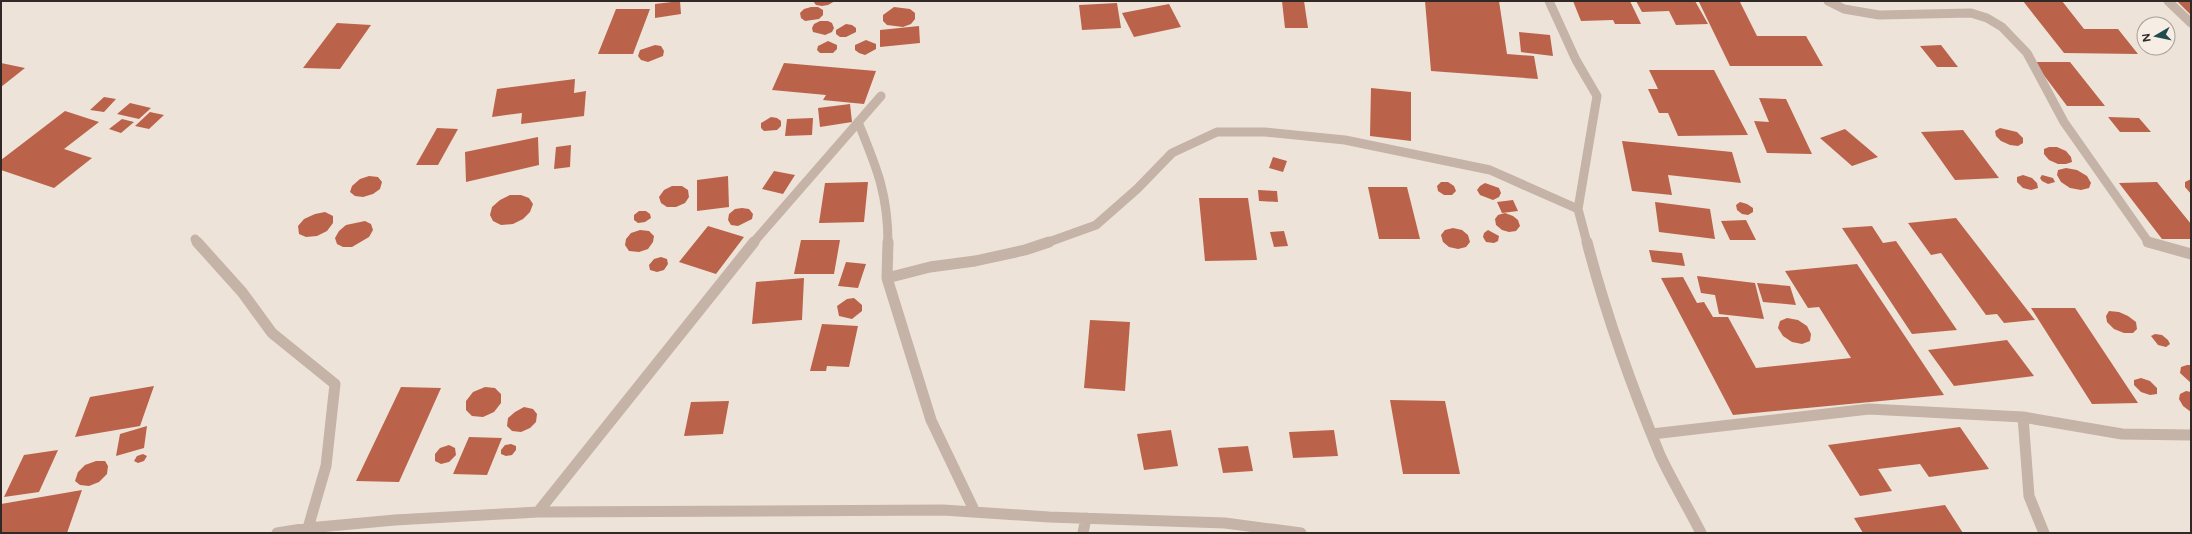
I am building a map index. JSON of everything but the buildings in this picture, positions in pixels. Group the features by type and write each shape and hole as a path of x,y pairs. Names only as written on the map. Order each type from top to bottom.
{"street":[{"path":"1549,1 1576,60 1597,96 1578,209 1603,302 1622,358 1660,456 1701,533"},
{"path":"1828,1 1837,6 1853,11 1878,15 1972,13 1990,19 2005,29 2021,45 2064,122 2149,243 2191,254"},
{"path":"2168,1 2191,23"},
{"path":"538,512 708,298 881,96"},
{"path":"858,122 880,176 888,215 887,278 931,420 974,512"},
{"path":"887,278 930,267 975,261 1025,250 1096,225 1137,189 1172,153 1217,132 1265,132 1345,140 1490,170 1578,209"},
{"path":"195,239 242,292 272,333 335,384 326,466 308,528"},
{"path":"1652,434 1869,409 1952,412 2023,417 2122,434 2191,435"},
{"path":"2023,417 2029,496 2044,533"},
{"path":"277,533 308,528 538,512 943,510 1086,518 1225,523 1301,533"},
{"path":"1083,533 1086,518"}]}
